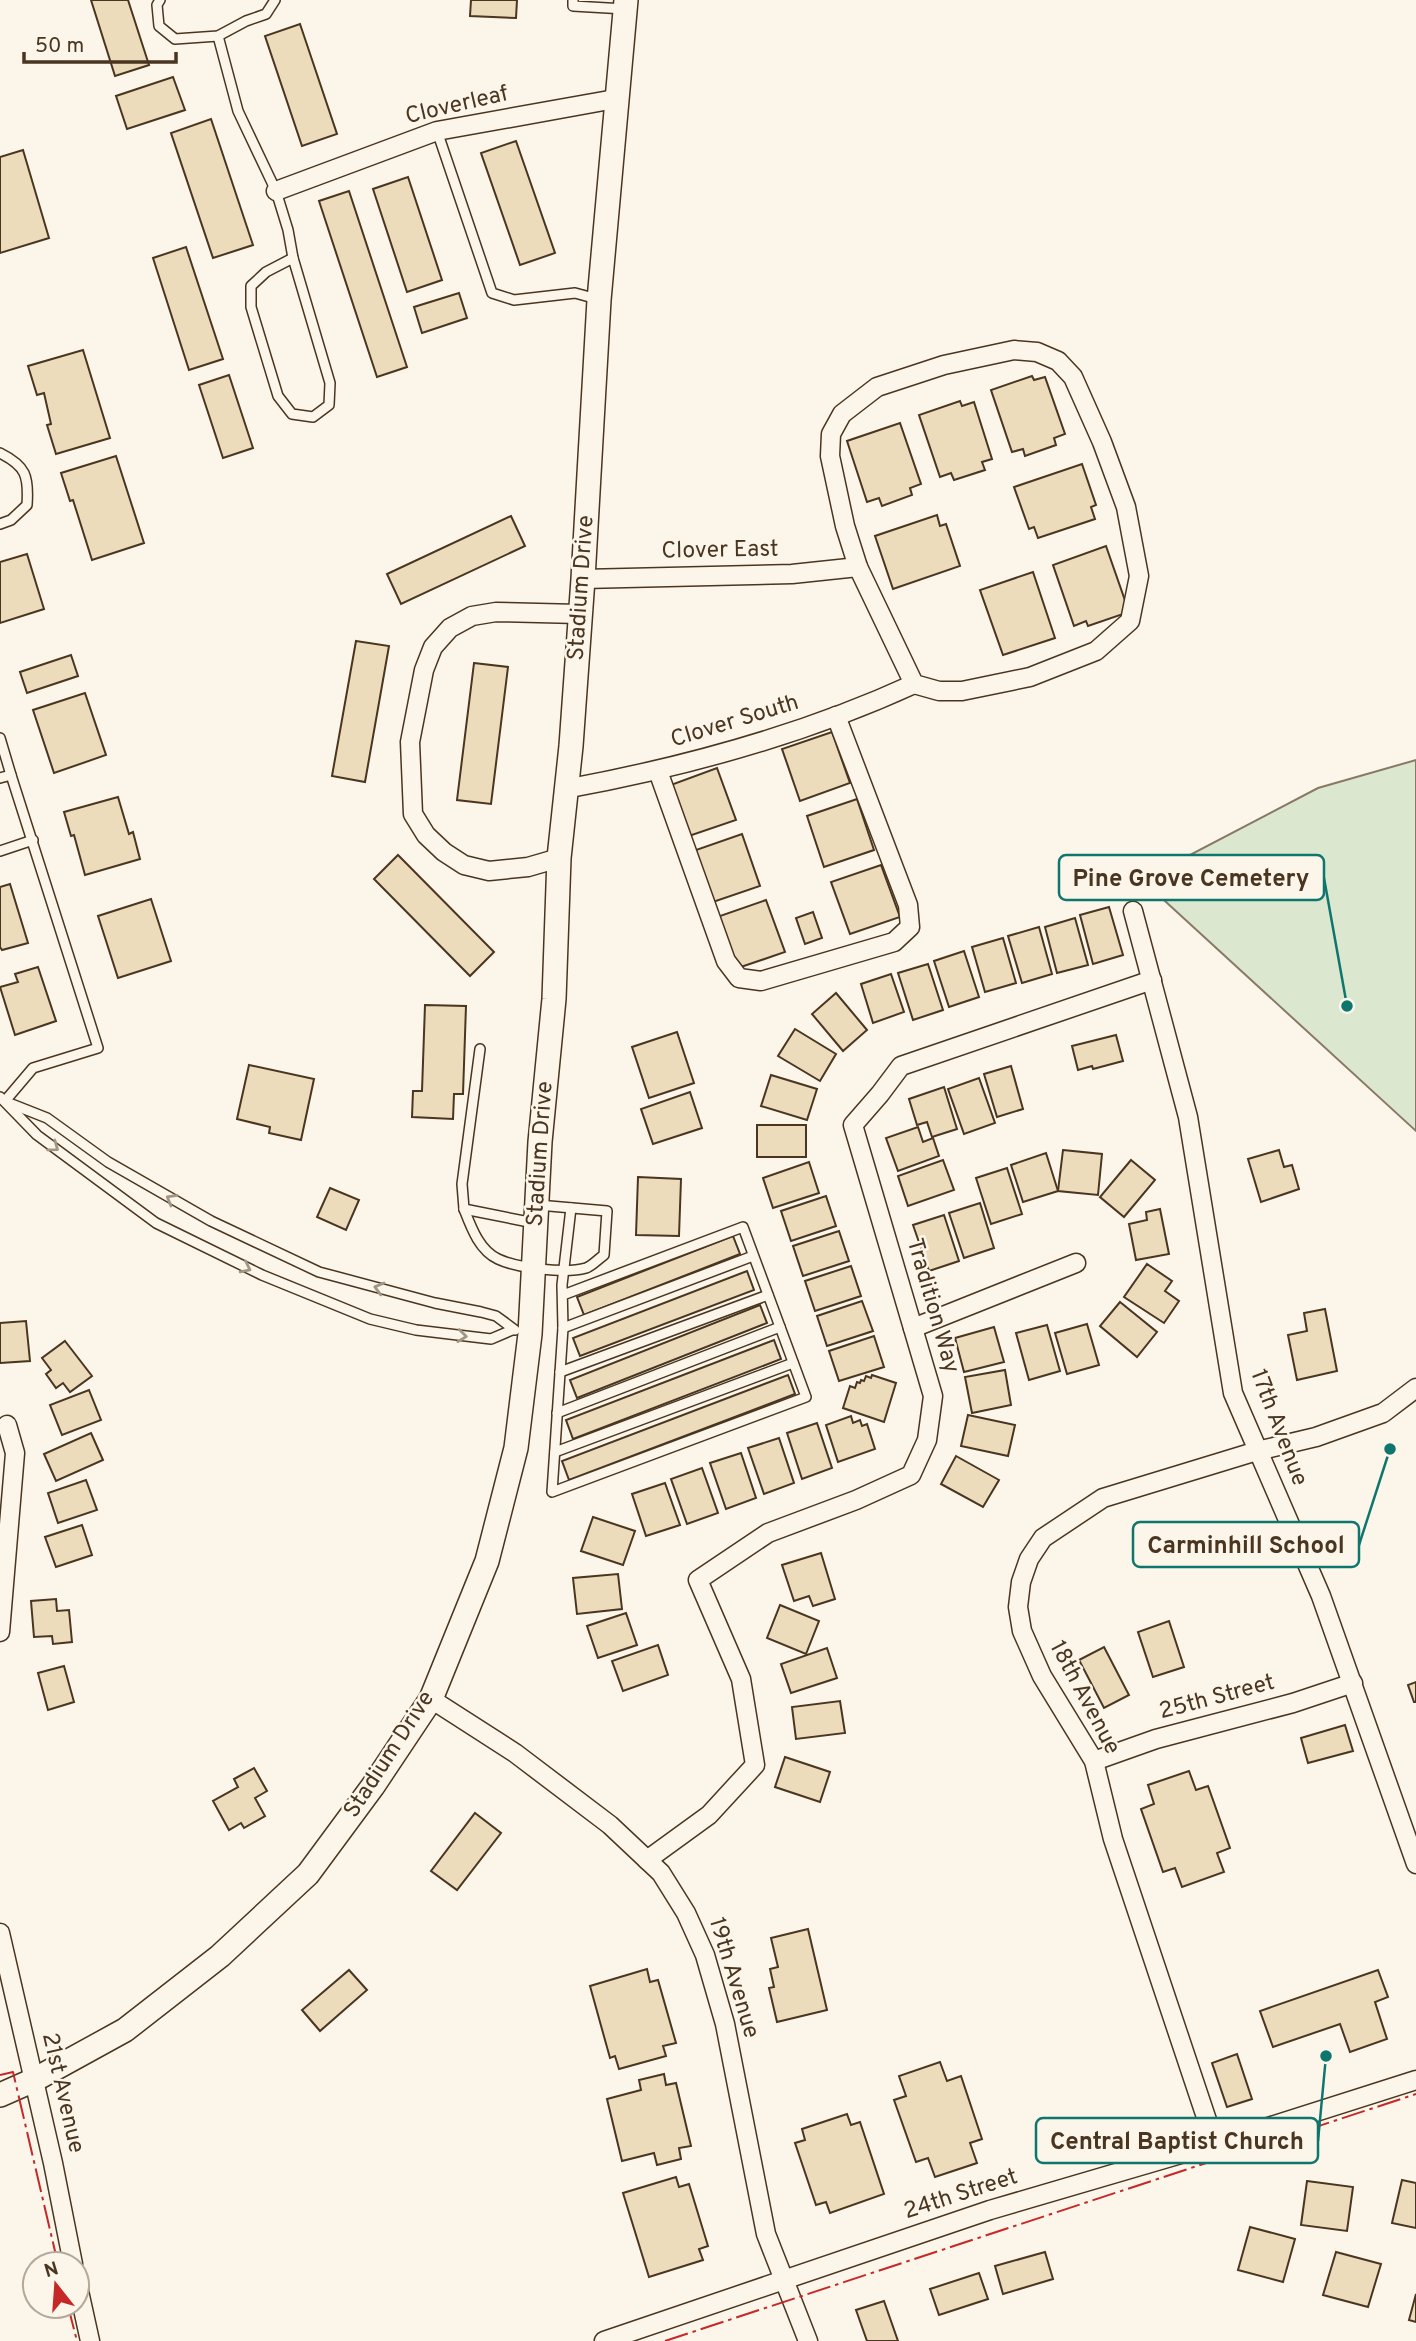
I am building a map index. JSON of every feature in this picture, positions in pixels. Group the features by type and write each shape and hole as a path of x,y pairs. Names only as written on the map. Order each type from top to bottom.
{"street":[{"name":"Stadium Drive","path":"0,2095 34,2080 125,2030 220,1956 308,1874 373,1786 431,1699 487,1561 516,1448 521,1332 534,1268 540,1142 554,999 559,858 583,579 599,300 625,5"},
{"name":"Cloverleaf","path":"276,191 437,131 615,99"},
{"path":"1014,350 1037,352 1058,362 1073,377 1102,442 1126,507 1139,576 1130,621 1096,651 1030,677 962,691 939,691 914,684 858,567 845,526 830,456 831,434 842,414 877,387 944,365 1014,350"},
{"name":"Clover East","path":"583,579 792,574 858,567"},
{"path":"559,858 528,867 489,871 464,865 444,852 426,835 413,814 410,742 424,670 433,647 450,628 472,616 496,612 579,614"},
{"name":"Clover South","path":"565,789 719,756 876,702 914,684"},
{"path":"658,771 726,961 739,978 761,981 894,942 910,927 908,905 836,716"},
{"name":"17th Avenue","path":"1133,911 1188,1116 1233,1393 1321,1596 1416,1864"},
{"name":"Tradition Way","path":"647,1860 709,1815 755,1765 741,1679 698,1580 768,1533 856,1500 911,1475 927,1440 933,1396 853,1125 901,1066 1152,980"},
{"path":"913,1328 1076,1264"},
{"name":"18th Avenue","path":"1215,2144 1113,1839 1094,1761 1042,1676 1022,1631 1018,1607 1021,1582 1029,1559 1043,1538 1102,1497 1257,1451 1316,1437 1383,1413 1416,1388"},
{"path":"0,1632 15,1454 7,1425"},
{"name":"25th Street","path":"1094,1761 1156,1739 1293,1703 1353,1683"},
{"name":"19th Avenue","path":"431,1699 514,1753 610,1825 661,1873 686,1913 705,1955 725,2024 766,2234 808,2341"},
{"name":"21st Avenue","path":"0,1933 70,2250"},
{"name":"24th Street","path":"604,2341 990,2210 1215,2144 1416,2080"},
{"path":"85,2320 90,2341"}],"lane":[{"path":"160,0 157,5 159,26 175,39 218,36 266,14 275,0"},
{"path":"573,0 573,6 625,5"},
{"path":"218,36 238,111 276,191 330,383 329,405 313,417 292,414 278,396 251,307 251,286 266,272 293,258"},
{"path":"437,131 492,293 514,300 575,293 599,300"},
{"path":"0,453 19,463 29,482 27,505 11,520 0,524"},
{"path":"0,738 98,1048 33,1068 2,1099"},
{"path":"0,778 11,775"},
{"path":"0,851 33,840"},
{"path":"464,1209 537,1214 571,1208 607,1211 604,1255 588,1267 563,1271 534,1268 497,1258 475,1237 464,1209 461,1184 480,1049"},
{"path":"2,1099 47,1118 108,1162 211,1221 319,1272 496,1316 521,1332"},
{"path":"2,1099 37,1135 156,1223 262,1275 370,1319 416,1330 491,1339 521,1332"},
{"path":"563,1295 743,1227 806,1397 552,1492 563,1328 563,1295 563,1271 571,1208"},
{"path":"563,1328 754,1256"},
{"path":"560,1372 768,1295"},
{"path":"557,1413 780,1327"},
{"path":"555,1452 793,1363"}],"green space":[{"path":"1416,760 1416,1131 1142,880 1318,788"}],"building":[{"path":"91,0 128,0 149,65 115,76"},
{"path":"471,0 517,0 516,18 470,16"},
{"path":"300,24 337,134 302,146 265,36"},
{"path":"173,77 185,110 127,129 116,96"},
{"path":"211,119 253,245 213,258 171,133"},
{"path":"516,141 555,253 520,265 481,153"},
{"path":"23,150 49,238 0,253 0,157"},
{"path":"408,177 442,280 407,292 373,189"},
{"path":"349,191 407,367 377,377 319,201"},
{"path":"186,247 223,359 189,370 153,258"},
{"path":"459,293 467,318 422,333 414,307"},
{"path":"83,350 110,438 56,454 47,425 51,424 44,393 37,395 28,366"},
{"path":"229,375 253,448 223,458 199,385"},
{"path":"1032,376 1034,380 1045,377 1065,434 1054,438 1056,445 1025,456 1023,449 1012,452 991,390"},
{"path":"960,401 962,406 974,402 992,459 982,462 985,470 954,480 951,473 940,477 919,415"},
{"path":"900,423 921,484 910,488 912,495 882,506 879,498 867,502 847,441"},
{"path":"116,456 144,543 92,560 73,500 70,501 61,473"},
{"path":"1082,464 1096,505 1091,507 1095,519 1038,538 1034,527 1029,529 1014,487"},
{"path":"937,515 940,526 946,524 960,566 893,589 875,536"},
{"path":"511,516 525,546 401,604 387,574"},
{"path":"1106,546 1129,612 1088,626 1086,621 1074,626 1053,565"},
{"path":"27,554 44,609 0,623 0,562"},
{"path":"1033,572 1055,638 1003,655 980,590"},
{"path":"356,641 389,646 365,782 332,776"},
{"path":"71,655 78,676 27,693 20,672"},
{"path":"474,663 508,667 491,804 457,800"},
{"path":"85,693 106,755 54,773 33,710"},
{"path":"832,732 850,783 800,801 782,749"},
{"path":"717,768 736,820 686,837 668,786"},
{"path":"118,797 129,834 133,832 140,859 85,875 74,835 71,836 64,812"},
{"path":"857,799 874,850 824,867 807,816"},
{"path":"742,834 760,886 710,903 693,851"},
{"path":"398,855 494,952 470,976 374,879"},
{"path":"881,865 900,917 850,934 831,882"},
{"path":"10,884 28,943 2,950 0,887"},
{"path":"151,899 171,961 118,978 98,916"},
{"path":"766,900 785,952 735,969 717,917"},
{"path":"1109,907 1123,955 1093,964 1080,915"},
{"path":"813,912 822,938 805,944 796,918"},
{"path":"1075,918 1088,965 1057,973 1045,927"},
{"path":"1039,927 1052,974 1022,983 1008,936"},
{"path":"1003,938 1016,983 985,992 972,947"},
{"path":"964,951 979,997 949,1007 934,961"},
{"path":"928,964 943,1010 913,1020 898,973"},
{"path":"38,967 56,1021 15,1035 0,987 18,982 15,974"},
{"path":"891,974 904,1012 873,1023 861,984"},
{"path":"836,993 867,1030 843,1051 812,1014"},
{"path":"425,1005 466,1006 463,1094 454,1094 453,1119 412,1117 413,1091 422,1091"},
{"path":"795,1029 836,1054 820,1081 778,1056"},
{"path":"677,1032 694,1083 649,1098 632,1047"},
{"path":"1116,1035 1123,1061 1078,1070 1072,1046"},
{"path":"249,1065 314,1079 301,1140 269,1133 270,1127 237,1119"},
{"path":"1011,1066 1023,1109 997,1117 984,1074"},
{"path":"771,1075 817,1089 807,1120 761,1106"},
{"path":"979,1078 995,1123 964,1134 948,1089"},
{"path":"944,1087 957,1129 932,1137 927,1122 917,1125 909,1099"},
{"path":"690,1092 702,1128 653,1144 641,1109"},
{"path":"757,1125 806,1125 806,1157 757,1157"},
{"path":"918,1127 923,1142 933,1138 939,1156 898,1171 886,1138"},
{"path":"1063,1150 1102,1154 1098,1195 1058,1191"},
{"path":"1279,1150 1284,1167 1292,1165 1299,1189 1261,1202 1248,1159"},
{"path":"1046,1153 1058,1191 1023,1202 1011,1165"},
{"path":"943,1160 954,1190 908,1206 898,1176"},
{"path":"1131,1160 1155,1180 1124,1217 1100,1197"},
{"path":"809,1162 819,1193 773,1208 763,1178"},
{"path":"1007,1168 1022,1214 991,1224 976,1178"},
{"path":"638,1177 681,1179 679,1236 636,1235"},
{"path":"330,1188 359,1200 346,1230 317,1217"},
{"path":"826,1196 836,1226 791,1241 781,1211"},
{"path":"980,1203 994,1248 964,1258 949,1213"},
{"path":"1160,1209 1169,1254 1136,1260 1129,1224 1147,1220 1146,1212"},
{"path":"944,1215 959,1261 929,1271 913,1225"},
{"path":"839,1231 849,1261 803,1276 793,1246"},
{"path":"733,1236 740,1254 584,1315 577,1297"},
{"path":"1147,1264 1172,1281 1165,1291 1179,1301 1164,1323 1124,1297"},
{"path":"851,1266 861,1296 815,1311 805,1281"},
{"path":"747,1271 754,1290 580,1356 573,1338"},
{"path":"862,1301 873,1331 827,1346 817,1316"},
{"path":"1120,1302 1157,1332 1137,1357 1100,1326"},
{"path":"760,1305 767,1323 577,1398 570,1380"},
{"path":"1325,1309 1337,1371 1297,1380 1288,1335 1307,1331 1304,1313"},
{"path":"26,1321 30,1361 0,1363 0,1323"},
{"path":"1087,1324 1099,1365 1067,1374 1055,1333"},
{"path":"1047,1325 1060,1371 1029,1380 1016,1333"},
{"path":"994,1327 1004,1362 964,1372 955,1338"},
{"path":"874,1336 884,1367 839,1381 829,1351"},
{"path":"774,1340 781,1359 573,1439 566,1420"},
{"path":"65,1341 92,1376 70,1392 63,1383 56,1388 46,1374 51,1370 42,1358"},
{"path":"1005,1370 1011,1405 972,1413 965,1377"},
{"path":"788,1375 795,1394 569,1480 562,1461"},
{"path":"872,1375 896,1383 884,1422 843,1408 850,1386 855,1388 857,1382 864,1381 866,1376 871,1378"},
{"path":"89,1390 101,1420 62,1435 50,1405"},
{"path":"968,1415 1015,1425 1008,1456 961,1446"},
{"path":"851,1416 853,1423 860,1420 862,1426 867,1424 875,1449 838,1462 826,1425"},
{"path":"817,1423 832,1468 802,1479 787,1433"},
{"path":"91,1433 103,1460 56,1481 44,1454"},
{"path":"779,1438 794,1483 764,1494 748,1448"},
{"path":"741,1453 756,1498 726,1509 710,1463"},
{"path":"956,1456 999,1480 983,1507 941,1484"},
{"path":"702,1468 718,1513 687,1524 671,1479"},
{"path":"86,1480 97,1510 58,1523 48,1493"},
{"path":"665,1483 680,1525 646,1536 632,1494"},
{"path":"593,1517 635,1531 623,1565 581,1551"},
{"path":"82,1525 92,1555 56,1567 45,1537"},
{"path":"821,1553 835,1599 813,1606 809,1596 794,1601 782,1565"},
{"path":"618,1574 622,1609 577,1614 573,1578"},
{"path":"56,1599 57,1611 69,1610 72,1642 53,1644 52,1636 34,1637 31,1601"},
{"path":"780,1605 819,1621 806,1654 767,1638"},
{"path":"626,1613 637,1645 598,1658 587,1626"},
{"path":"1169,1621 1184,1667 1153,1677 1138,1632"},
{"path":"658,1645 668,1675 623,1691 612,1661"},
{"path":"1104,1647 1129,1695 1104,1708 1079,1660"},
{"path":"827,1648 837,1678 791,1693 781,1664"},
{"path":"64,1666 74,1702 48,1710 38,1673"},
{"path":"1416,1682 1416,1702 1414,1702 1408,1685"},
{"path":"840,1701 845,1733 796,1739 792,1707"},
{"path":"1345,1725 1353,1751 1308,1763 1301,1738"},
{"path":"785,1757 830,1772 820,1802 775,1787"},
{"path":"254,1768 267,1791 255,1798 265,1816 244,1828 241,1823 229,1830 213,1801 238,1787 234,1779"},
{"path":"1189,1771 1196,1790 1208,1786 1230,1848 1217,1853 1224,1872 1182,1887 1175,1868 1163,1872 1141,1809 1154,1804 1148,1785"},
{"path":"475,1813 501,1833 457,1890 431,1871"},
{"path":"808,1929 827,2010 777,2022 769,1988 774,1987 770,1969 778,1967 771,1938"},
{"path":"647,1969 650,1982 658,1980 676,2043 663,2046 666,2056 619,2069 615,2056 610,2058 590,1986"},
{"path":"349,1970 367,1990 320,2031 302,2010"},
{"path":"1378,1970 1388,1997 1375,2002 1387,2039 1350,2052 1340,2024 1273,2047 1260,2011"},
{"path":"1237,2054 1252,2099 1227,2107 1212,2063"},
{"path":"940,2062 947,2081 961,2076 982,2139 970,2143 977,2163 935,2177 928,2158 916,2162 894,2100 906,2096 899,2076"},
{"path":"664,2074 666,2085 676,2083 691,2146 679,2148 681,2159 657,2165 654,2153 622,2161 607,2099 641,2090 639,2080"},
{"path":"847,2114 851,2125 860,2122 884,2194 830,2213 826,2202 816,2205 795,2143 805,2140 802,2129"},
{"path":"676,2177 679,2187 689,2184 708,2246 699,2249 703,2260 649,2277 623,2193"},
{"path":"1402,2180 1416,2183 1416,2228 1392,2223"},
{"path":"1307,2181 1353,2187 1347,2231 1301,2225"},
{"path":"1250,2227 1295,2239 1283,2282 1238,2270"},
{"path":"1045,2252 1053,2279 1003,2294 995,2266"},
{"path":"1336,2252 1381,2264 1368,2307 1323,2295"},
{"path":"979,2273 988,2299 939,2315 930,2289"},
{"path":"1416,2294 1416,2322 1409,2320"},
{"path":"884,2301 898,2341 867,2341 856,2310"}],"power":[{"path":"0,2075 13,2072 55,2250"},
{"path":"665,2341 1416,2094"},
{"path":"72,2320 77,2341"}],"place":[{"name":"Pine Grove Cemetery","path":"1347,1006"},
{"name":"Carminhill School","path":"1390,1449"},
{"name":"Central Baptist Church","path":"1326,2056"}]}
